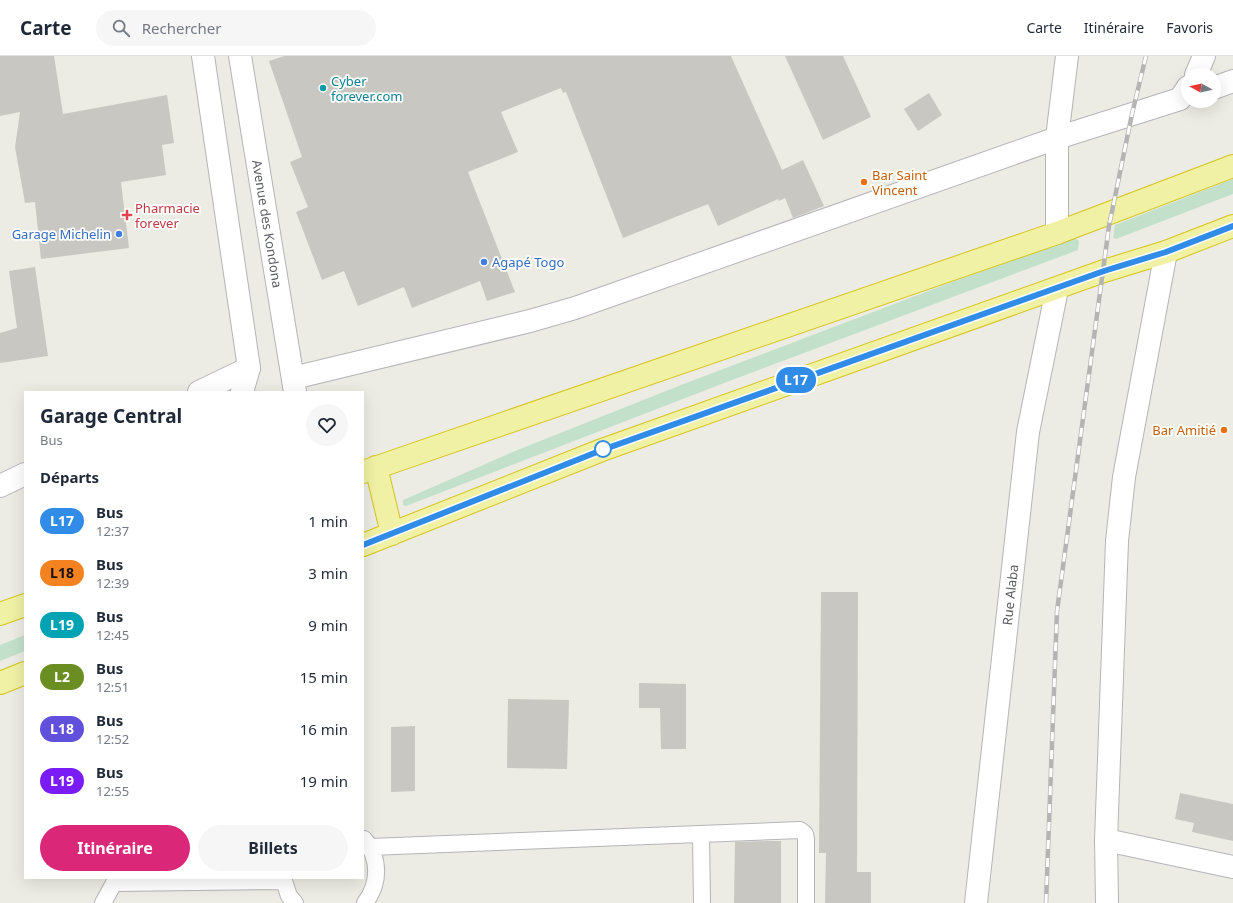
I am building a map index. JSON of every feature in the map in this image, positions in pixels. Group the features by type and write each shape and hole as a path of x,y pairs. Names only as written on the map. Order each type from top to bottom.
{"highway":[{"path":"392,534 370,470 1057,233 1233,166"},
{"path":"364,545 602,450 1104,271 1166,252 1233,226"},
{"path":"0,614 24,605"},
{"path":"0,683 24,673"}],"street":[{"path":"203,56 249,368 242,391"},
{"name":"Avenue des Kondona","path":"240,56 294,385"},
{"path":"1057,233 1057,138 1067,56"},
{"path":"1199,68 1204,56"},
{"path":"1221,85 1233,81"},
{"path":"294,385 530,322 575,308 1181,95"},
{"path":"1107,903 1106,840 1117,541 1124,478 1166,252"},
{"name":"Rue Alaba","path":"976,903 1028,432 1057,289"},
{"path":"201,391 249,368"},
{"path":"0,486 24,474"},
{"path":"1106,840 1233,867"}],"lane":[{"path":"365,903 371,895 376,879 376,862 367,843 800,830 803,831 806,838 806,903"},
{"path":"701,834 702,903"},
{"path":"100,902 114,883 283,880 289,896 295,903"}],"green space":[{"path":"1233,179 1233,194 1116,239 1113,238 1115,225"},
{"path":"1075,238 1079,241 1078,250 732,380 406,506 403,505 403,500 515,451 681,385 952,282"},
{"path":"24,635 24,651 0,661 0,645"}],"building":[{"path":"0,56 54,56 63,114 167,95 174,143 162,145 166,175 121,182 129,248 41,259 35,202 25,203 15,147 20,112 0,116"},
{"path":"284,56 731,56 782,170 803,160 824,206 793,218 785,198 779,201 778,199 718,226 708,204 623,238 566,92 563,93 561,88 501,112 518,152 468,172 515,292 487,301 480,281 412,308 404,287 358,306 344,271 322,280 296,212 308,207 290,162 302,157 269,61"},
{"path":"785,56 843,56 871,117 823,140"},
{"path":"929,93 942,115 918,131 904,109"},
{"path":"35,267 48,356 0,363 0,333 17,328 9,271"},
{"path":"821,592 858,592 857,872 871,872 871,903 825,903 826,853 819,853"},
{"path":"639,683 686,684 686,749 661,749 660,708 639,708"},
{"path":"508,699 569,700 567,769 507,768"},
{"path":"415,726 415,791 391,792 391,727"},
{"path":"1180,793 1233,804 1233,841 1192,832 1194,823 1175,819"},
{"path":"781,841 781,903 734,903 735,842"}],"railway":[{"path":"1046,903 1057,611 1109,226 1132,114 1146,56"}],"bus line":[{"name":"L17","path":"364,545 602,450 1104,271 1166,252 1233,226"}],"place":[{"name":"Cyber forever.com","path":"323,88"},
{"name":"Bar Saint Vincent","path":"864,182"},
{"name":"Pharmacie forever","path":"127,215"},
{"name":"Garage Michelin","path":"119,234"},
{"name":"Agapé Togo","path":"484,262"},
{"name":"Bar Amitié","path":"1224,430"}]}
